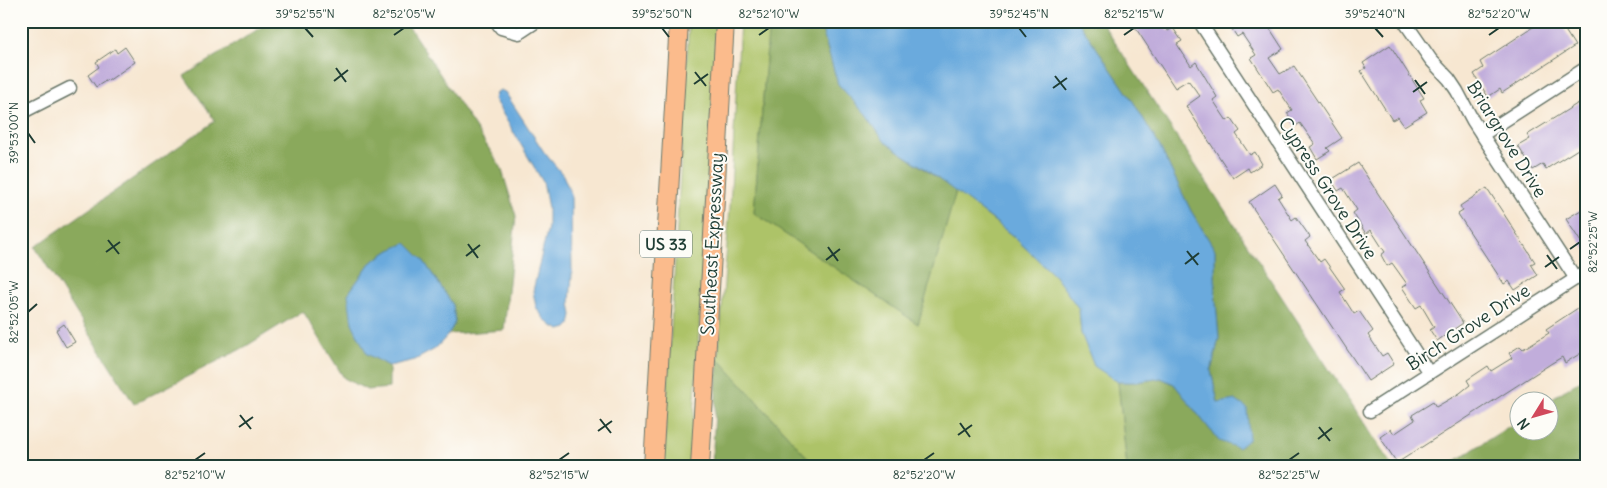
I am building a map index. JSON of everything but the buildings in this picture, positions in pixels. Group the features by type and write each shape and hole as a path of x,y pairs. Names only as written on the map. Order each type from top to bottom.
{"highway":[{"name":"US 33","path":"653,467 679,21"},
{"name":"Southeast Expressway","path":"700,467 725,21"}],"street":[{"path":"496,21 501,28 519,33 537,21"},
{"name":"Cypress Grove Drive","path":"1199,21 1429,373"},
{"name":"Briargrove Drive","path":"1404,21 1431,60 1449,79 1482,135 1581,275"},
{"path":"1482,135 1586,68"},
{"path":"21,113 70,88"},
{"name":"Birch Grove Drive","path":"1370,412 1581,275"}],"green space":[{"path":"271,21 405,21 501,167 516,216 504,330 449,334 455,322 453,305 423,260 390,250 370,263 348,294 367,354 389,366 389,388 367,390 344,378 303,311 243,348 134,404 35,247 215,121 184,76"},
{"path":"689,21 717,21 691,467 663,467"},
{"path":"740,21 769,21 754,213 918,324 956,191 1014,237 1055,276 1079,309 1081,333 1094,365 1118,382 1127,467 816,467 718,358 730,208"},
{"path":"769,21 821,21 838,84 866,115 885,142 956,191 918,324 754,213"},
{"path":"1078,21 1101,21 1393,467 1127,467 1118,382 1137,382 1161,378 1174,384 1219,441 1218,403 1211,371 1219,338 1215,291 1215,250 1191,211 1160,147 1134,103"},
{"path":"718,358 816,467 712,467"},
{"path":"1586,377 1586,467 1446,467 1510,426 1510,440 1560,440 1560,393"}],"water":[{"path":"821,21 1078,21 1134,103 1160,147 1191,211 1215,250 1215,291 1219,338 1211,371 1218,403 1235,400 1247,408 1249,439 1238,448 1219,441 1174,384 1161,378 1137,382 1118,382 1094,366 1081,333 1079,309 1055,276 993,220 924,168 885,142 866,115 838,84"},
{"path":"500,90 505,92 544,152 563,175 571,194 572,274 570,303 572,315 570,325 560,330 545,320 536,307 533,291 548,227 548,208 543,182 494,99 496,93"},
{"path":"406,243 423,260 453,305 455,322 449,334 435,349 415,360 389,366 367,354 352,323 348,294 370,263 390,250"}]}
